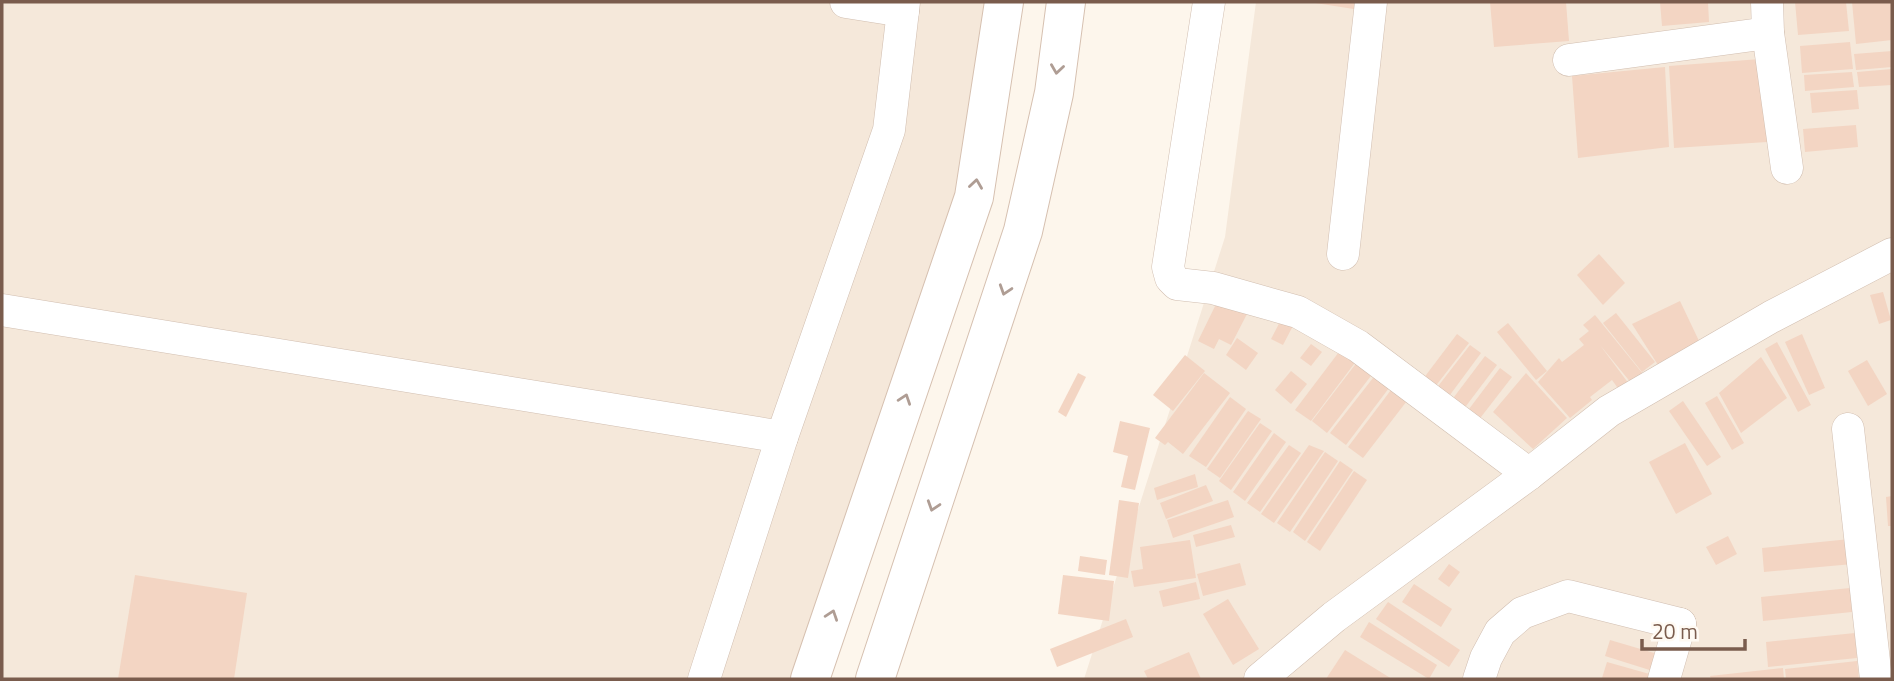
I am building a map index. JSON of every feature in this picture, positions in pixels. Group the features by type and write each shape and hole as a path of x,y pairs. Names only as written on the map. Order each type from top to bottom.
{"main road":[{"path":"810,679 974,197 1004,2"},
{"path":"875,679 1023,230 1054,93 1066,2"}],"street":[{"path":"704,679 782,438 889,130 904,6 846,2"},
{"path":"1209,2 1168,267 1171,278 1177,284 1213,288 1298,312 1358,346 1529,474"},
{"path":"1342,254 1371,2"},
{"path":"1767,2 1768,33 1787,168"},
{"path":"1569,60 1768,33"},
{"path":"1260,679 1334,617 1529,474 1609,411 1771,317 1892,254"},
{"path":"2,310 782,438"},
{"path":"1848,429 1876,679"},
{"path":"1479,679 1486,658 1500,632 1522,613 1568,596 1680,624"},
{"path":"1664,679 1680,624"},
{"path":"1680,624 1687,679"}],"shaded area":[{"path":"2,2 1017,2 819,679 2,679"},
{"path":"1256,2 1892,2 1892,679 1084,679 1225,237"}],"building":[{"path":"1309,2 1360,2 1360,10"},
{"path":"1490,2 1566,2 1569,41 1494,47"},
{"path":"1660,2 1708,2 1709,22 1662,26"},
{"path":"1795,2 1846,2 1849,31 1798,35"},
{"path":"1852,2 1892,2 1892,40 1856,44"},
{"path":"1850,42 1853,69 1802,73 1800,46"},
{"path":"1892,51 1892,67 1856,70 1854,54"},
{"path":"1760,59 1767,142 1674,148 1669,66"},
{"path":"1665,67 1669,147 1578,158 1572,76"},
{"path":"1892,69 1892,85 1859,87 1857,72"},
{"path":"1852,72 1854,87 1805,91 1804,75"},
{"path":"1857,90 1859,109 1812,113 1810,93"},
{"path":"1856,125 1858,147 1805,152 1803,129"},
{"path":"1599,254 1625,283 1603,305 1577,275"},
{"path":"1883,292 1891,320 1879,324 1870,295"},
{"path":"1219,298 1248,312 1231,345 1219,339 1214,349 1198,341"},
{"path":"1680,301 1700,343 1658,365 1632,324"},
{"path":"1616,313 1655,362 1642,372 1603,323"},
{"path":"1284,314 1296,320 1283,345 1271,339"},
{"path":"1595,315 1643,374 1632,384 1600,345 1629,384 1620,391 1612,380 1590,397 1592,400 1570,418 1538,382 1559,358 1562,362 1584,345 1579,339 1589,331 1583,325"},
{"path":"1508,323 1547,371 1536,380 1497,332"},
{"path":"1457,334 1469,343 1431,392 1420,383"},
{"path":"1802,334 1825,388 1809,395 1785,342"},
{"path":"1237,338 1258,353 1246,370 1226,355"},
{"path":"1777,342 1811,405 1798,412 1765,349"},
{"path":"1311,344 1322,352 1311,366 1300,358"},
{"path":"1345,344 1360,356 1311,421 1295,410"},
{"path":"1470,345 1481,353 1444,403 1432,394"},
{"path":"1185,355 1205,371 1173,411 1153,395"},
{"path":"1485,356 1497,365 1460,414 1448,405"},
{"path":"1361,357 1377,368 1327,433 1312,421"},
{"path":"1761,357 1787,398 1741,433 1719,393"},
{"path":"1867,360 1887,394 1868,406 1848,371"},
{"path":"1500,368 1512,377 1474,426 1463,417"},
{"path":"1380,369 1395,380 1346,445 1330,433"},
{"path":"1291,371 1307,384 1291,404 1275,390"},
{"path":"1078,373 1086,377 1066,417 1058,412"},
{"path":"1204,373 1230,393 1183,454 1168,442 1165,445 1155,438"},
{"path":"1526,373 1567,418 1533,449 1493,412"},
{"path":"1397,382 1413,393 1363,458 1348,447"},
{"path":"1717,396 1744,443 1732,450 1705,403"},
{"path":"1230,397 1246,409 1206,467 1189,456"},
{"path":"1683,401 1721,457 1707,466 1669,411"},
{"path":"1248,411 1261,419 1220,478 1207,469"},
{"path":"1120,421 1150,428 1135,490 1121,487 1128,456 1113,452"},
{"path":"1260,423 1272,431 1231,490 1219,481"},
{"path":"1274,433 1286,442 1245,501 1233,492"},
{"path":"1685,443 1712,494 1676,514 1649,462"},
{"path":"1289,445 1301,453 1260,512 1247,503"},
{"path":"1309,445 1324,451 1274,523 1261,514"},
{"path":"1325,452 1338,461 1290,532 1277,523"},
{"path":"1340,461 1353,470 1305,541 1293,532"},
{"path":"1354,471 1367,480 1320,551 1307,542"},
{"path":"1195,474 1198,487 1157,500 1154,488"},
{"path":"1206,485 1213,501 1166,519 1160,503"},
{"path":"1892,496 1892,526 1888,526 1886,497"},
{"path":"1119,500 1139,503 1128,578 1109,575"},
{"path":"1228,500 1234,517 1173,538 1167,520"},
{"path":"1231,525 1235,537 1196,547 1193,535"},
{"path":"1728,536 1737,554 1716,565 1706,547"},
{"path":"1850,539 1853,564 1764,572 1762,548"},
{"path":"1190,540 1196,578 1134,587 1131,571 1143,569 1140,547"},
{"path":"1080,556 1107,560 1105,575 1078,571"},
{"path":"1240,563 1246,585 1203,596 1197,574"},
{"path":"1449,564 1460,572 1449,587 1438,579"},
{"path":"135,575 247,593 234,679 118,679"},
{"path":"1063,575 1114,581 1109,621 1058,614"},
{"path":"1196,582 1200,599 1163,607 1159,591"},
{"path":"1414,584 1452,609 1441,627 1402,602"},
{"path":"1850,588 1852,612 1763,621 1761,597"},
{"path":"1228,599 1259,649 1233,665 1203,614"},
{"path":"1388,602 1460,650 1449,667 1376,619"},
{"path":"1126,619 1133,637 1057,667 1050,649"},
{"path":"1369,622 1437,665 1429,679 1360,637"},
{"path":"1855,633 1857,658 1768,667 1766,642"},
{"path":"1610,640 1661,655 1656,672 1605,656"},
{"path":"1345,650 1392,679 1326,679"},
{"path":"1189,652 1201,679 1148,679 1144,671"},
{"path":"1857,661 1859,679 1786,679 1785,669"},
{"path":"1607,662 1653,675 1652,679 1602,678"},
{"path":"1783,668 1784,679 1711,679 1710,676"}]}
